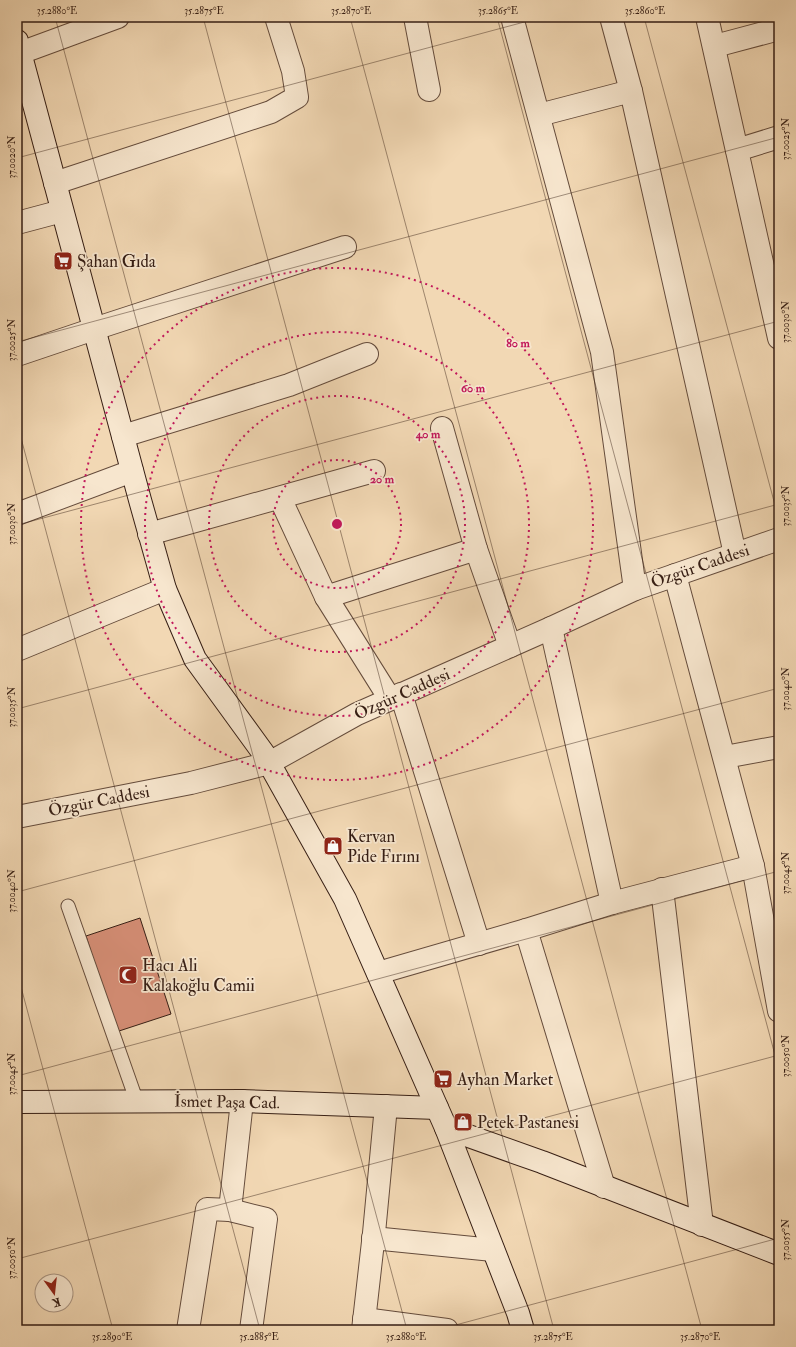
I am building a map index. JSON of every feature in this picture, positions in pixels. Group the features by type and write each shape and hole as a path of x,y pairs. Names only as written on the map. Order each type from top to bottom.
{"street":[{"path":"118,17 19,47 165,589 195,659 264,754 346,900 446,1128 518,1313 522,1330"},
{"path":"55,183 271,112 297,97 293,71 276,17"},
{"path":"415,17 429,90"},
{"path":"512,17 602,352 635,588"},
{"path":"611,17 631,91 735,554"},
{"path":"707,17 715,46 737,150 774,291 779,338"},
{"path":"715,46 779,29"},
{"path":"539,115 631,91"},
{"path":"737,150 779,137"},
{"path":"17,223 62,210"},
{"path":"17,355 345,247"},
{"path":"123,436 289,385 367,354"},
{"path":"442,428 476,549 510,646"},
{"path":"17,514 132,471"},
{"path":"149,534 374,471"},
{"path":"280,498 326,597 396,696 479,944"},
{"name":"Özgür Caddesi","path":"17,817 192,783 269,763 357,714 551,628 635,588 779,539"},
{"path":"326,597 476,549"},
{"path":"675,575 753,866 779,1011"},
{"path":"17,650 165,589"},
{"path":"551,628 612,903"},
{"path":"725,758 779,747"},
{"path":"378,973 526,930 612,903 753,866"},
{"path":"662,889 702,1225"},
{"path":"526,930 604,1187"},
{"name":"İsmet Paşa Cad.","path":"17,1102 242,1102 437,1108"},
{"path":"230,1210 242,1102"},
{"path":"386,1106 374,1238 364,1325 447,1330"},
{"path":"446,1128 542,1162 779,1254"},
{"path":"188,1330 207,1209 230,1210 266,1219 250,1330"},
{"path":"374,1238 493,1250"}],"lane":[{"path":"68,906 137,1102"}],"building":[{"name":"Hacı Ali Kalakoğlu Camii","path":"140,918 171,1014 116,1032 86,936"}],"place":[{"name":"Şahan Gıda","path":"63,261"},
{"name":"Kervan Pide Fırını","path":"333,846"},
{"name":"Hacı Ali Kalakoğlu Camii","path":"128,975"},
{"name":"Ayhan Market","path":"443,1079"},
{"name":"Petek Pastanesi","path":"463,1122"}]}
